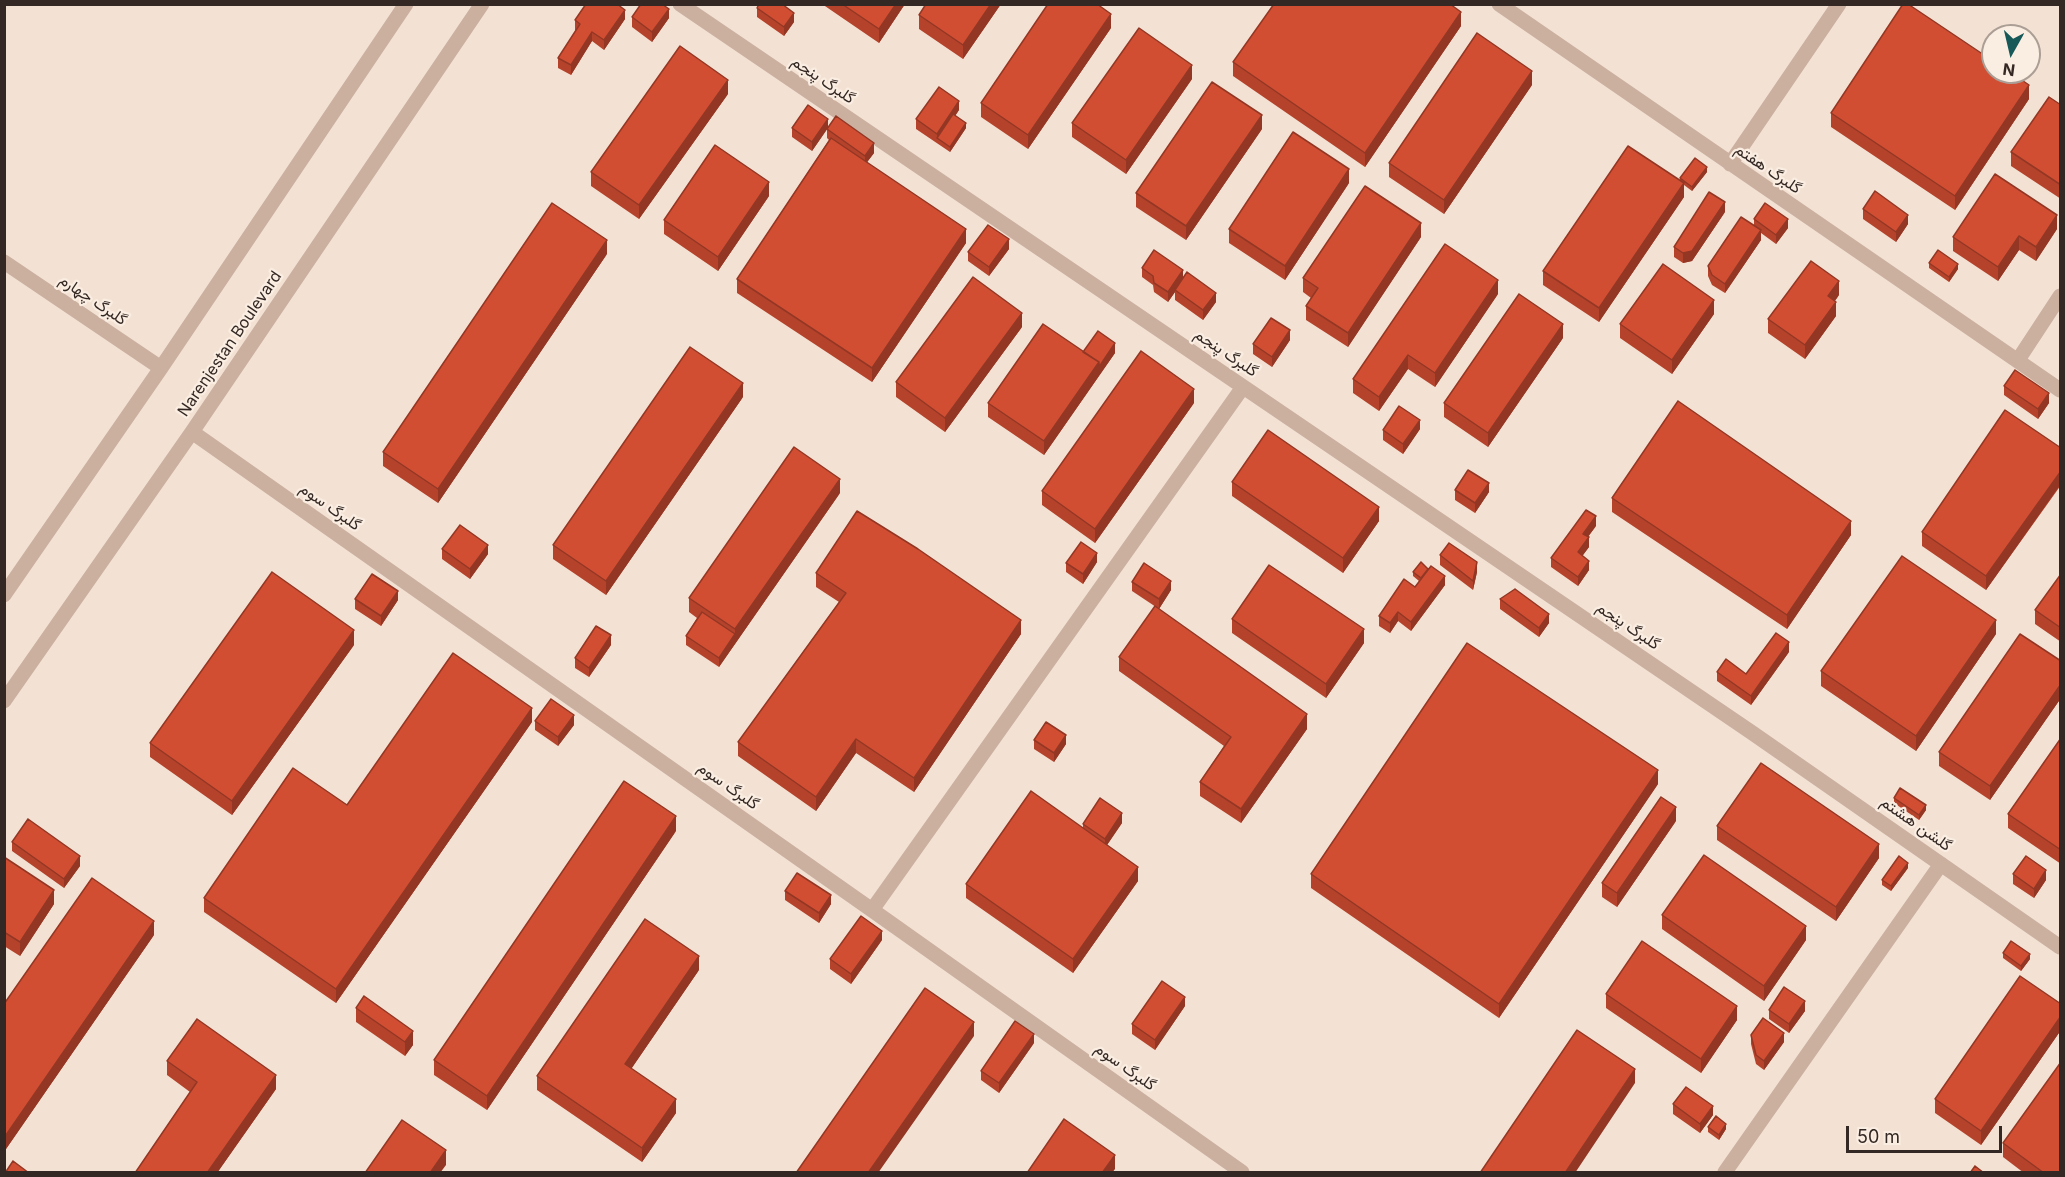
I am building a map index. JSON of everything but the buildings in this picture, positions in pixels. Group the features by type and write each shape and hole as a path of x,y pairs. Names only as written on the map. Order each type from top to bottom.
{"street":[{"path":"4,595 161,368 406,4"},
{"name":"Narenjestan Boulevard","path":"4,701 192,432 482,4"},
{"name":"گلبرگ پنجم","path":"680,4 1751,732"},
{"name":"گلبرگ هفتم","path":"1499,4 1730,165 2061,390"},
{"path":"1730,165 1839,4"},
{"name":"گلبرگ چهارم","path":"4,262 161,368"},
{"path":"2018,360 2061,296"},
{"path":"872,910 1243,387"},
{"name":"گلبرگ سوم","path":"192,432 1242,1173"},
{"name":"گلشن هشتم","path":"1751,732 2061,947"},
{"path":"1725,1173 1941,864"}]}
